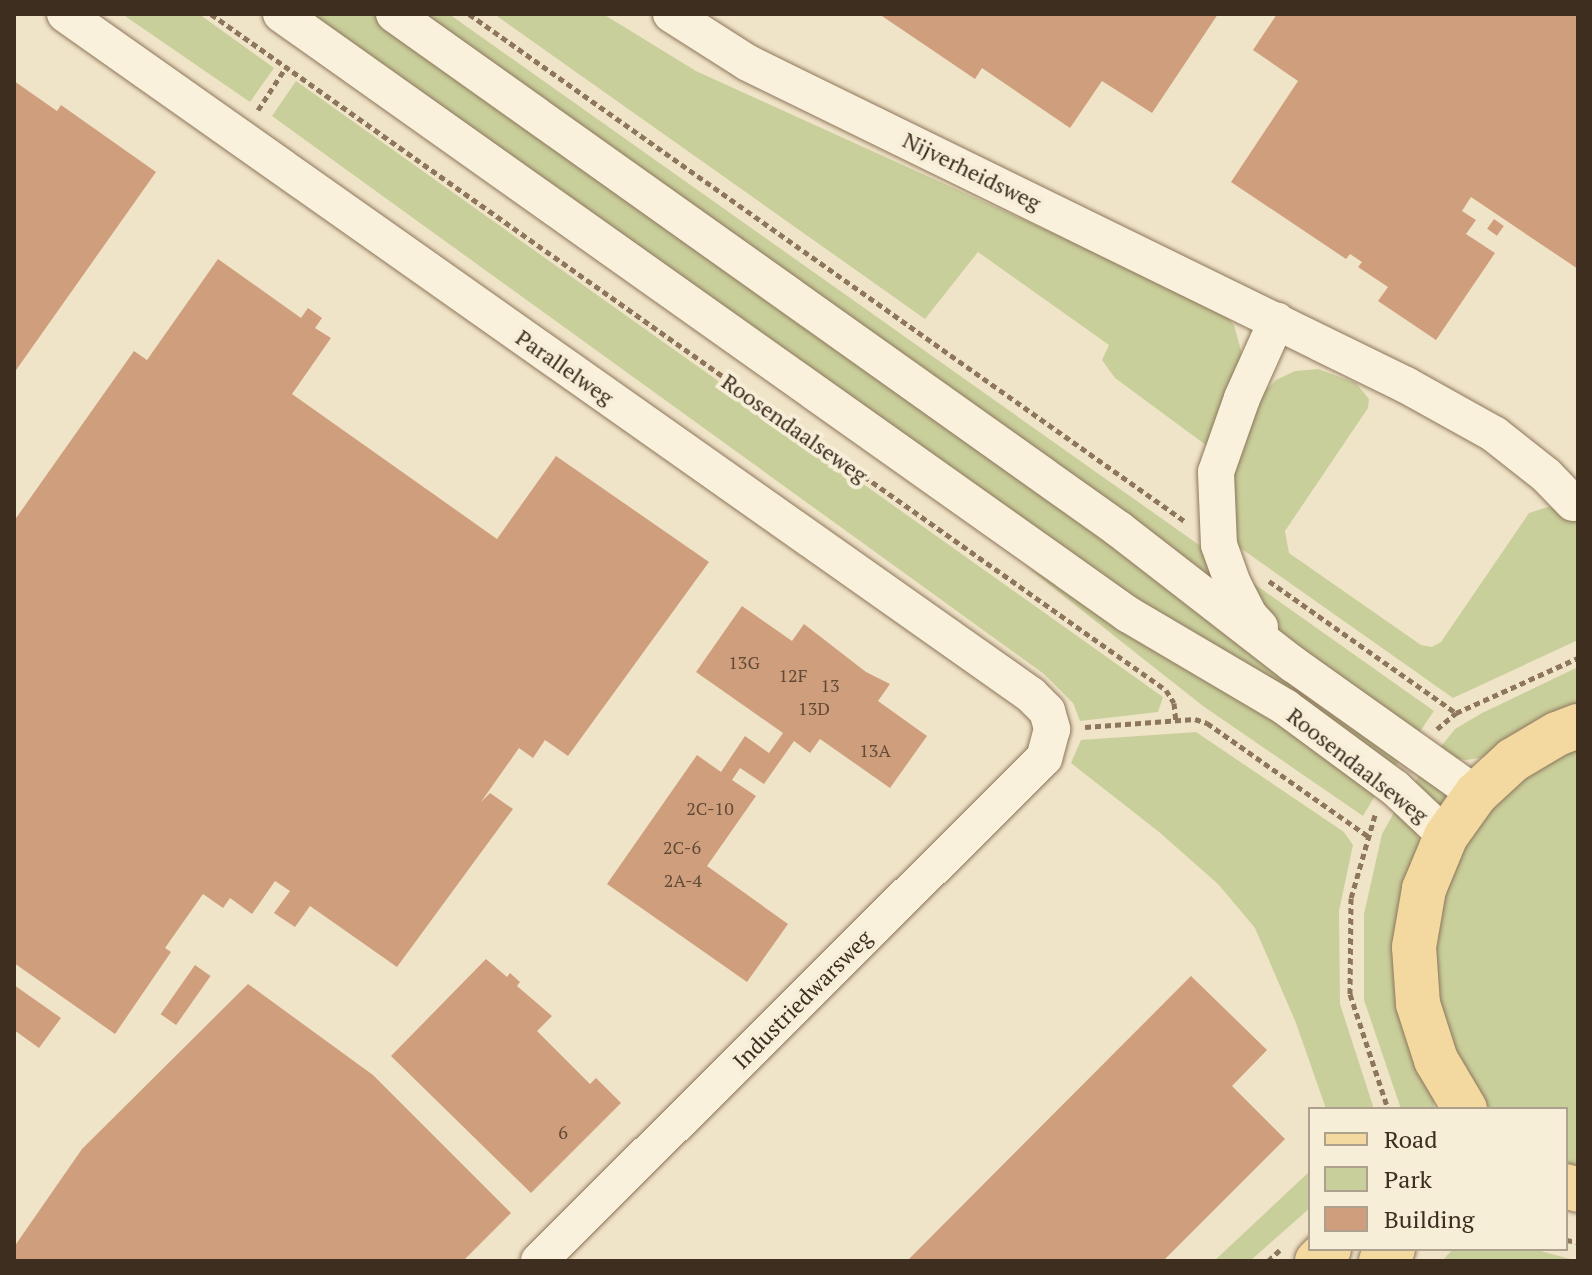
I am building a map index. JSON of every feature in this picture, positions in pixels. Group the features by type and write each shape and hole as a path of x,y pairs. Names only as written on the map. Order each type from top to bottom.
{"main road":[{"path":"1464,1107 1436,1060 1418,1004 1415,961 1424,889 1446,836 1476,794 1513,760 1557,734 1578,726"}],"street":[{"name":"Parallelweg","path":"65,14 1031,695 1047,711 1052,729"},
{"name":"Roosendaalseweg","path":"281,14 1129,615 1285,707 1395,788 1446,836"},
{"name":"Roosendaalseweg","path":"394,14 1120,530 1293,664 1476,794"},
{"name":"Nijverheidsweg","path":"671,14 748,63 1406,385 1494,434 1546,475 1573,503"},
{"path":"1277,320 1242,398 1216,472 1219,545 1249,615 1293,664"},
{"name":"Industriedwarsweg","path":"539,1261 1044,758 1052,729"}],"path":[{"name":"Roosendaalseweg","path":"211,14 1166,690 1174,703 1176,721"},
{"path":"469,14 1456,713"},
{"path":"239,137 286,67"},
{"path":"1052,729 1176,721 1207,723 1368,836"}],"green space":[{"path":"122,14 199,14 274,68 250,102"},
{"path":"294,14 374,14 1108,533 1400,760 1390,773 1115,595"},
{"path":"411,14 449,14 1209,552 1218,593"},
{"path":"494,14 603,14 696,71 1220,309 1234,325 1245,365 1214,451 1115,378 1102,360 1109,345 978,252 925,319"},
{"path":"296,81 1163,697 1158,712 1080,721 1073,703 1044,674 272,116"},
{"path":"1318,369 1356,383 1369,399 1368,408 1285,531 1289,553 1421,645 1432,647 1441,642 1529,513 1548,507 1559,509 1578,523 1578,640 1453,698 1229,540 1230,458 1258,398 1276,380 1295,371"},
{"path":"1027,567 1309,736 1379,789 1363,816 1203,706"},
{"path":"1236,571 1434,711 1412,743 1287,650"},
{"path":"1578,667 1578,708 1492,756 1466,760 1434,755 1455,729"},
{"path":"1196,732 1344,832 1353,845 1339,911 1340,1004 1373,1107 1325,1107 1296,1023 1255,928 1218,884 1159,832 1071,763 1081,740"},
{"path":"1578,744 1578,1171 1568,1167 1568,1107 1488,1107 1458,1062 1438,1008 1432,950 1451,866 1500,794"},
{"path":"1420,775 1452,798 1442,811 1411,788"},
{"path":"1396,809 1410,817 1419,840 1434,1107 1400,1107 1364,1000 1364,914 1382,834"},
{"path":"1308,1173 1308,1210 1250,1261 1214,1261"},
{"path":"1451,1251 1540,1251 1578,1261 1442,1261"}],"building":[{"path":"879,14 1218,14 1152,113 1102,81 1070,128 982,68 975,79"},
{"path":"1277,14 1578,14 1578,269 1471,197 1462,211 1476,220 1466,234 1495,253 1436,340 1378,301 1388,287 1358,267 1362,262 1350,254 1346,259 1231,182 1298,81 1253,50"},
{"path":"14,81 57,111 61,105 156,172 14,373"},
{"path":"1494,219 1504,226 1497,236 1487,229"},
{"path":"218,259 301,318 308,308 322,318 315,328 331,338 292,394 497,539 556,456 709,562 568,756 545,740 533,758 519,748 481,802 490,793 513,809 397,967 310,906 295,927 274,913 290,891 275,881 252,914 230,898 223,908 203,894 165,948 171,952 115,1034 14,963 14,521 134,351 147,360"},
{"path":"742,606 792,641 804,624 866,672 890,684 878,701 927,736 890,788 820,739 810,753 794,741 764,784 740,768 732,780 756,796 707,866 788,924 747,982 607,884 697,755 721,772 745,736 769,753 783,733 696,672"},
{"path":"486,959 507,977 510,973 520,982 517,986 552,1016 537,1031 590,1084 596,1078 621,1103 531,1193 391,1056"},
{"path":"195,965 211,976 176,1025 161,1014"},
{"path":"1191,976 1267,1050 1232,1086 1285,1139 1163,1261 907,1261"},
{"path":"248,984 373,1075 511,1213 463,1261 14,1261 14,1247 82,1149"},
{"path":"14,985 61,1018 39,1048 14,1030"}]}
